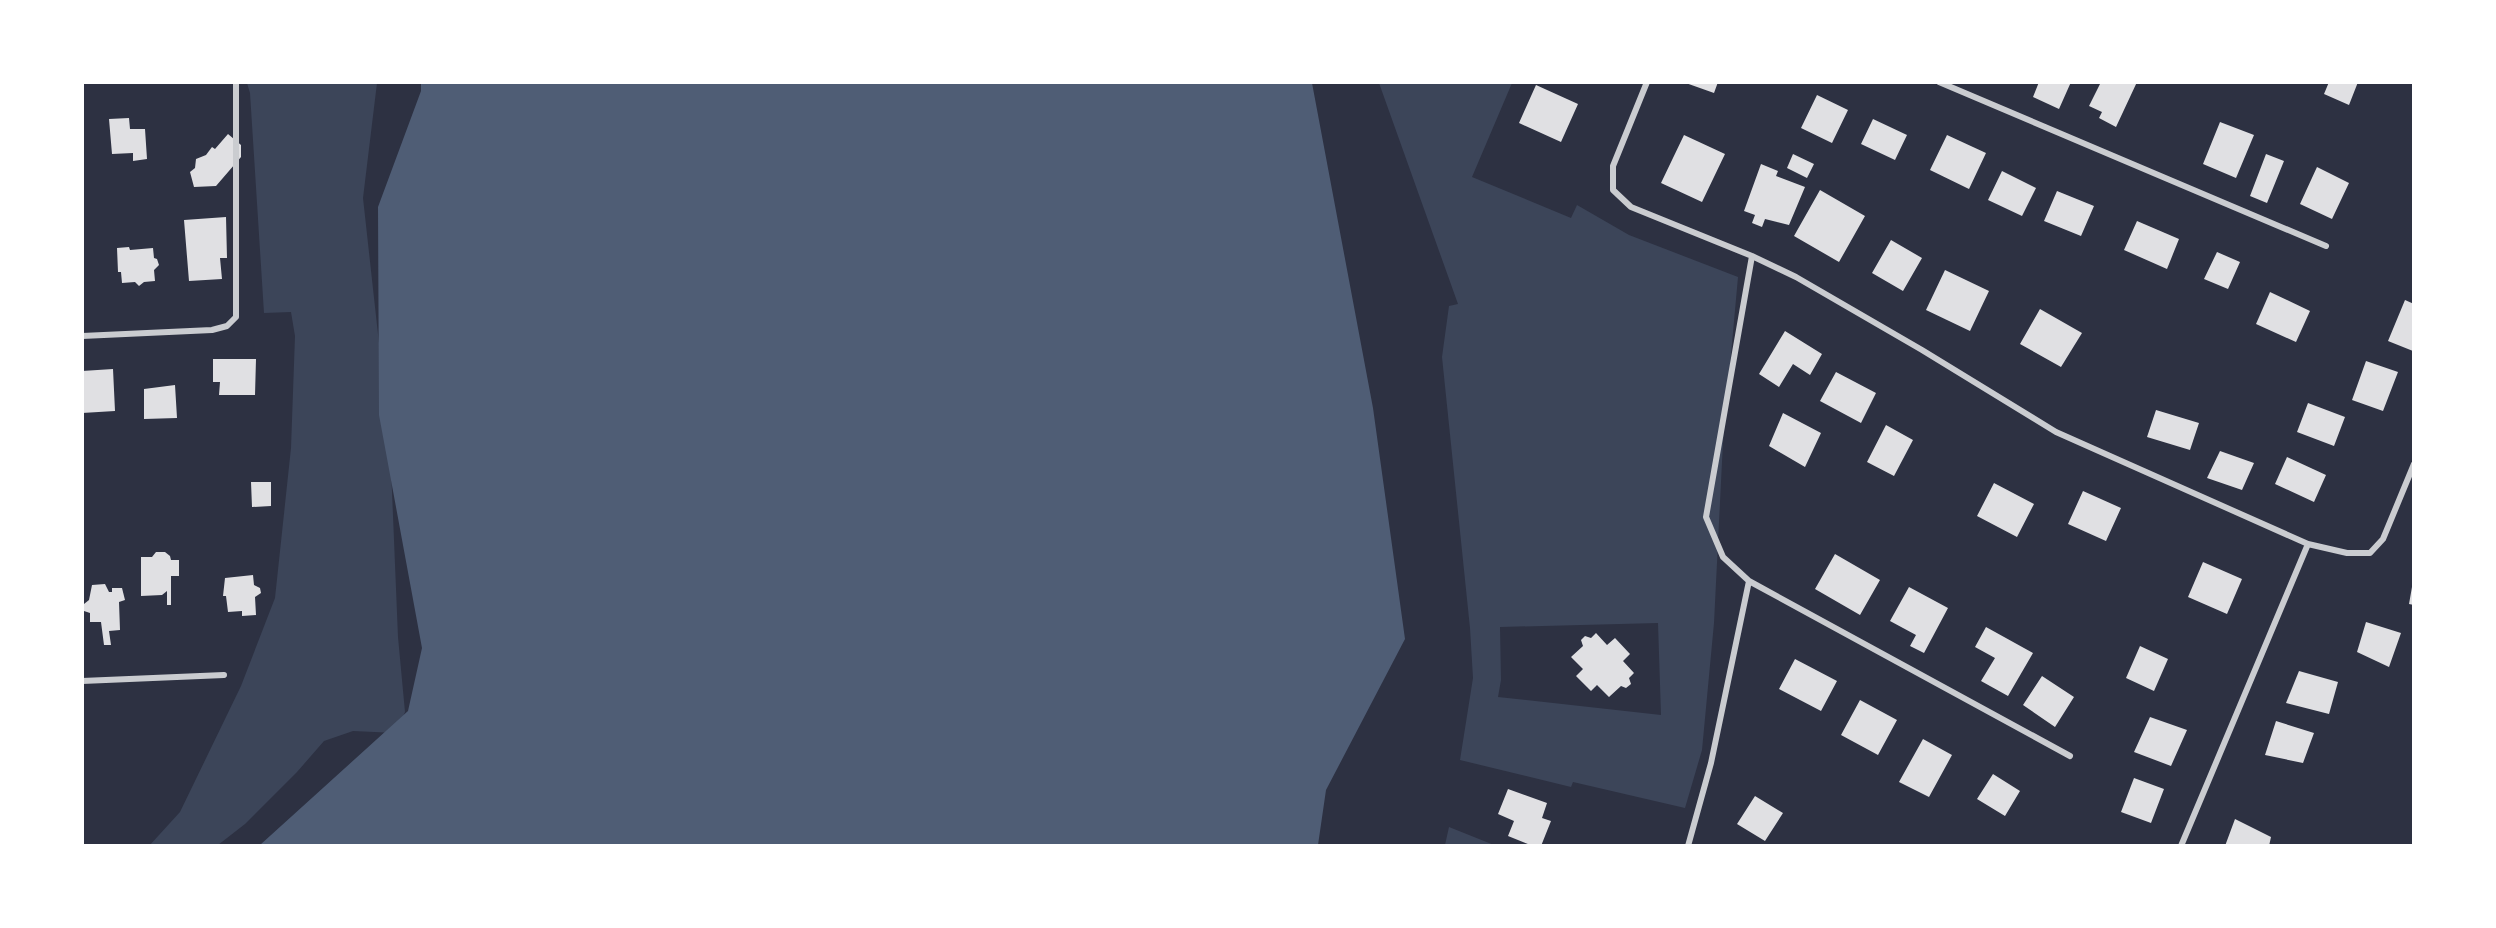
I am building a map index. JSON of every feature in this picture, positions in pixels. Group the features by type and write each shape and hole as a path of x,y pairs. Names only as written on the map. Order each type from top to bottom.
{"street":[{"path":"82,336 212,330 226,326 236,317 236,82"},
{"path":"1647,82 1613,166 1613,190 1631,207 1752,256 1796,277 1913,344 2056,432 2308,544 2347,552 2370,553 2383,539 2414,464"},
{"path":"1939,82 2326,246"},
{"path":"1752,256 1706,517 1723,557 1749,581 2070,756"},
{"path":"2181,846 2308,544"},
{"path":"1688,846 1711,763 1749,581"},
{"path":"82,681 224,675"}],"shaded area":[{"path":"247,83 377,83 363,198 390,443 398,637 405,712 396,733 353,731 324,741 297,772 245,824 218,845 149,846 180,812 241,686 275,598 291,448 295,336 291,312 264,313 250,93"},
{"path":"421,83 1312,83 1373,408 1405,639 1326,790 1318,845 260,845 408,711 422,648 379,415 378,207 421,91"},
{"path":"1379,83 1512,83 1472,177 1571,218 1577,205 1629,235 1738,277 1723,442 1714,623 1702,750 1685,808 1573,782 1571,787 1460,760 1473,678 1470,628 1442,357 1449,306 1458,304","holes":["1658,623 1661,715 1498,697 1501,680 1500,627"]},
{"path":"1449,827 1494,845 1445,845"}],"building":[{"path":"1683,82 1718,82 1714,93"},
{"path":"2039,82 2071,82 2059,109 2033,97"},
{"path":"2101,82 2137,82 2116,127 2099,118 2102,112 2089,106"},
{"path":"2329,82 2358,82 2349,105 2324,94"},
{"path":"1536,85 1578,104 1561,142 1519,123"},
{"path":"1817,95 1848,110 1832,143 1801,128"},
{"path":"129,118 130,129 145,129 147,159 133,161 133,153 112,154 109,119"},
{"path":"1873,119 1907,135 1895,160 1861,144"},
{"path":"2220,122 2254,135 2236,178 2203,164"},
{"path":"228,134 241,145 241,157 216,186 194,187 190,172 195,168 196,159 206,155 212,147 215,149"},
{"path":"1684,135 1725,154 1702,202 1661,183"},
{"path":"1947,135 1986,153 1969,189 1930,170"},
{"path":"1793,154 1814,164 1807,178 1787,168"},
{"path":"2266,154 2284,161 2267,203 2250,196"},
{"path":"1761,164 1778,171 1776,176 1805,187 1789,225 1765,219 1762,227 1752,223 1755,215 1744,211"},
{"path":"2317,167 2349,183 2332,219 2300,204"},
{"path":"2002,171 2036,188 2022,216 1988,200"},
{"path":"1820,190 1865,216 1839,262 1794,236"},
{"path":"2057,191 2094,206 2081,236 2044,221"},
{"path":"226,217 227,258 220,258 222,279 189,281 184,220"},
{"path":"2137,221 2179,239 2167,269 2124,250"},
{"path":"1891,240 1922,258 1903,291 1872,273"},
{"path":"129,247 130,250 153,248 154,258 157,259 159,265 154,270 155,281 144,282 139,286 135,282 122,283 121,272 118,272 117,248"},
{"path":"2217,252 2240,262 2228,289 2204,279"},
{"path":"1945,270 1989,291 1970,331 1926,310"},
{"path":"2270,292 2310,311 2296,342 2256,324"},
{"path":"2405,300 2414,304 2413,351 2388,341"},
{"path":"2040,309 2082,333 2061,367 2020,344"},
{"path":"1785,331 1822,354 1810,375 1793,364 1779,387 1759,374"},
{"path":"213,359 256,359 255,395 219,395 220,382 213,382"},
{"path":"2366,361 2398,372 2383,411 2352,400"},
{"path":"113,369 115,411 82,413 82,371"},
{"path":"1836,372 1876,393 1861,423 1820,401"},
{"path":"175,385 177,418 144,419 144,389"},
{"path":"2308,403 2345,417 2334,446 2297,432"},
{"path":"2156,410 2199,423 2190,450 2147,437"},
{"path":"1783,413 1821,433 1805,467 1769,446"},
{"path":"1886,425 1913,440 1894,476 1867,462"},
{"path":"2220,451 2254,463 2242,490 2207,478"},
{"path":"2287,457 2326,475 2314,502 2275,484"},
{"path":"251,482 271,482 271,506 252,507"},
{"path":"1994,483 2034,504 2017,537 1977,516"},
{"path":"2083,491 2121,508 2106,541 2068,524"},
{"path":"156,552 165,552 171,560 179,560 179,576 171,576 171,605 167,605 167,591 162,595 141,596 141,557 152,557"},
{"path":"1835,554 1880,580 1860,615 1815,589"},
{"path":"2203,562 2242,579 2227,614 2188,597"},
{"path":"253,575 254,585 260,588 261,593 255,597 256,615 242,616 242,611 228,612 226,596 223,596 225,578"},
{"path":"105,584 109,592 112,592 112,588 122,588 125,600 119,602 120,630 109,631 111,645 104,645 101,622 90,622 90,613 84,611 84,604 89,600 92,585"},
{"path":"1909,587 1948,608 1924,653 1910,646 1916,635 1890,621"},
{"path":"2412,587 2414,587 2414,605 2409,604"},
{"path":"2366,622 2401,633 2389,667 2357,652"},
{"path":"1986,627 2033,653 2008,696 1981,681 1995,658 1975,647"},
{"path":"1596,633 1607,645 1615,638 1630,654 1623,661 1634,673 1629,678 1631,684 1626,688 1621,686 1609,697 1597,685 1591,691 1576,676 1583,669 1571,657 1583,646 1581,640 1585,636 1591,638"},
{"path":"2140,646 2168,659 2154,691 2126,678"},
{"path":"1795,659 1837,681 1821,711 1779,689"},
{"path":"2299,671 2338,682 2329,714 2286,703"},
{"path":"2042,676 2074,697 2055,727 2023,705"},
{"path":"1860,700 1897,720 1878,755 1841,735"},
{"path":"2150,717 2187,730 2171,766 2134,752"},
{"path":"2276,721 2314,733 2303,763 2265,755"},
{"path":"1923,739 1952,755 1929,797 1899,782"},
{"path":"1993,774 2020,791 2005,816 1977,799"},
{"path":"2134,778 2164,789 2151,823 2121,812"},
{"path":"1508,789 1547,803 1542,818 1551,821 1541,846 1533,846 1508,836 1514,821 1498,814"},
{"path":"1755,796 1783,813 1765,841 1737,824"},
{"path":"2235,819 2271,837 2269,846 2225,846"}]}
